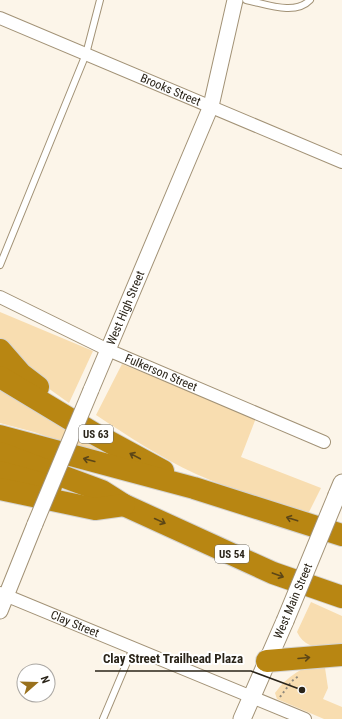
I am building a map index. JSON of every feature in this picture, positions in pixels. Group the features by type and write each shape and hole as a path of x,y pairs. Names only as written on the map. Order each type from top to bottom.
{"highway":[{"path":"0,350 21,374 93,433"},
{"name":"US 63","path":"0,377 93,433 194,488"},
{"path":"0,436 194,488 342,535"},
{"name":"US 54","path":"0,454 102,491 124,505 273,573 342,597"},
{"path":"0,472 124,505"},
{"path":"0,489 95,509 124,505"},
{"path":"267,661 342,655"}],"main road":[{"name":"West Main Street","path":"242,719 340,489"}],"street":[{"name":"West High Street","path":"0,611 3,594 35,524 211,106 235,0"},
{"name":"Brooks Street","path":"0,18 342,162"},
{"name":"Fulkerson Street","path":"0,297 108,350 324,442"},
{"name":"Clay Street","path":"3,594 305,719"}],"lane":[{"path":"0,265 86,54 100,0"},
{"path":"246,0 294,9 305,5 310,0"},
{"path":"103,719 133,648"}],"path":[{"path":"276,707 286,688 292,681 302,674"}],"shaded area":[{"path":"0,312 93,351 69,403 41,383 0,338"},
{"path":"122,364 256,418 241,457 321,488 308,514 237,491 183,468 132,439 96,415"},
{"path":"0,388 96,445 100,452 89,451 34,432 0,423"},
{"path":"311,602 342,616 342,647 316,647 305,642 301,638 297,632"},
{"path":"324,661 328,688 323,699 342,707 342,719 324,719 277,699 275,693 296,672"}],"place":[{"name":"Clay Street Trailhead Plaza","path":"302,690"}]}
